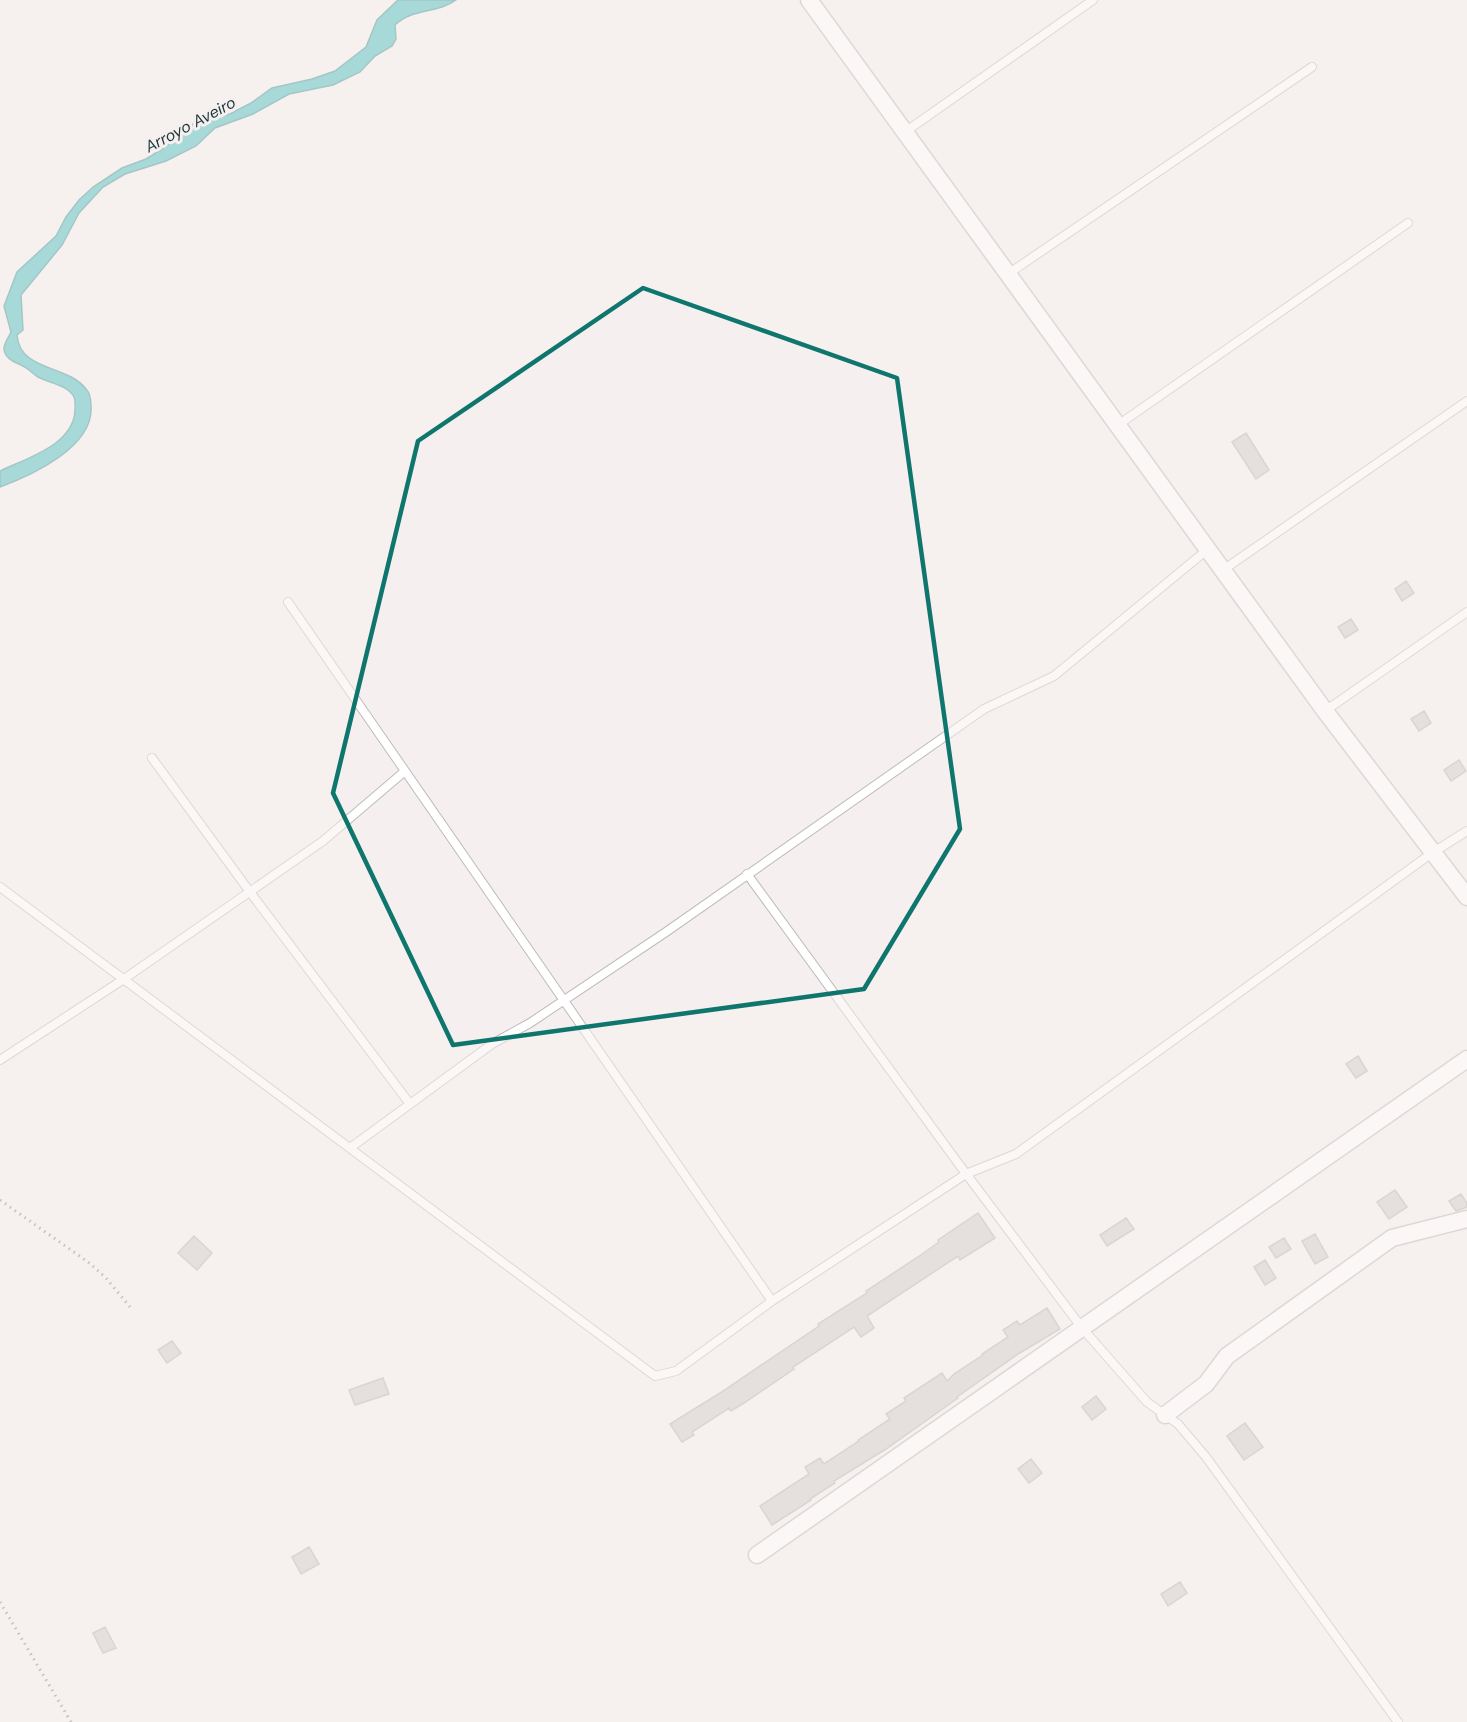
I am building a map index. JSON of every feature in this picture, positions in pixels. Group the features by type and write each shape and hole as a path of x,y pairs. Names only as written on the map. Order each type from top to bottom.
{"street":[{"path":"809,0 1325,711 1467,897"},
{"path":"757,1555 1467,1059"},
{"path":"1165,1415 1206,1384 1227,1356 1392,1238 1467,1219"}],"lane":[{"path":"905,132 1093,0"},
{"path":"1008,274 1312,67"},
{"path":"1118,425 1408,223"},
{"path":"1223,570 1467,401"},
{"path":"350,1149 492,1044 530,1023 666,932 984,709 1054,676 1208,549"},
{"path":"288,602 772,1301"},
{"path":"1325,711 1467,612"},
{"path":"152,758 410,1104"},
{"path":"0,1060 124,979 323,841 405,771"},
{"path":"0,887 655,1376 676,1371 772,1301 966,1174 1016,1154 1432,853 1467,831"},
{"path":"747,874 966,1174 1082,1328 1147,1402 1178,1424 1206,1457 1398,1722"}],"path":[{"path":"0,1200 88,1262 106,1278 130,1307"},
{"path":"0,1602 71,1722"}],"highlighted area":[{"path":"643,288 897,378 960,829 864,989 453,1045 333,793 418,441"}],"water":[{"path":"398,0 456,0 409,16 395,25 396,39 392,46 375,56 360,72 333,85 289,94 253,114 215,128 196,146 166,161 125,174 103,187 79,213 62,245 21,295 23,330 17,335 20,347 26,356 68,375 86,389 91,401 89,421 83,434 59,457 44,467 0,487 0,471 47,449 58,441 72,423 75,411 75,399 71,393 38,377 6,355 4,349 11,332 4,306 17,272 56,236 66,217 93,187 122,168 146,159 164,148 193,124 230,114 272,88 335,71 366,47 377,20"}],"building":[{"path":"1246,433 1269,470 1256,479 1232,442"},
{"path":"1406,581 1414,593 1402,601 1395,589"},
{"path":"1351,619 1358,630 1345,638 1338,627"},
{"path":"1424,711 1431,723 1419,731 1411,719"},
{"path":"1459,760 1466,771 1451,781 1444,770"},
{"path":"1358,1056 1367,1071 1356,1078 1346,1064"},
{"path":"1395,1190 1407,1207 1389,1219 1377,1202"},
{"path":"1461,1194 1467,1207 1456,1211 1449,1201"},
{"path":"978,1213 995,1238 960,1260 958,1256 867,1316 874,1328 861,1337 854,1327 744,1403 731,1411 729,1408 692,1432 694,1435 682,1442 670,1424 819,1326 818,1324 867,1293 866,1291 918,1257 939,1242 938,1240"},
{"path":"1126,1218 1134,1229 1107,1246 1100,1235"},
{"path":"1315,1234 1328,1257 1315,1264 1302,1241"},
{"path":"194,1236 212,1253 197,1270 178,1253"},
{"path":"1284,1238 1291,1249 1276,1258 1269,1247"},
{"path":"1265,1260 1276,1278 1265,1285 1254,1267"},
{"path":"1047,1308 1060,1329 1018,1354 886,1449 834,1481 835,1483 772,1525 760,1506 809,1474 805,1467 820,1458 824,1464 890,1419 886,1414 906,1401 904,1398 942,1373 947,1381 1008,1337 1003,1330 1017,1321 1020,1325"},
{"path":"172,1341 181,1353 167,1363 158,1350"},
{"path":"383,1378 389,1394 355,1405 349,1390"},
{"path":"1096,1396 1106,1409 1092,1420 1082,1407"},
{"path":"1245,1423 1263,1447 1244,1460 1227,1436"},
{"path":"1031,1459 1042,1473 1029,1483 1018,1469"},
{"path":"309,1547 319,1564 301,1574 292,1557"},
{"path":"1180,1582 1187,1593 1168,1606 1161,1594"},
{"path":"105,1627 116,1648 103,1653 93,1633"}],"water label":[{"name":"Arroyo Aveiro","path":"190,124"}]}
